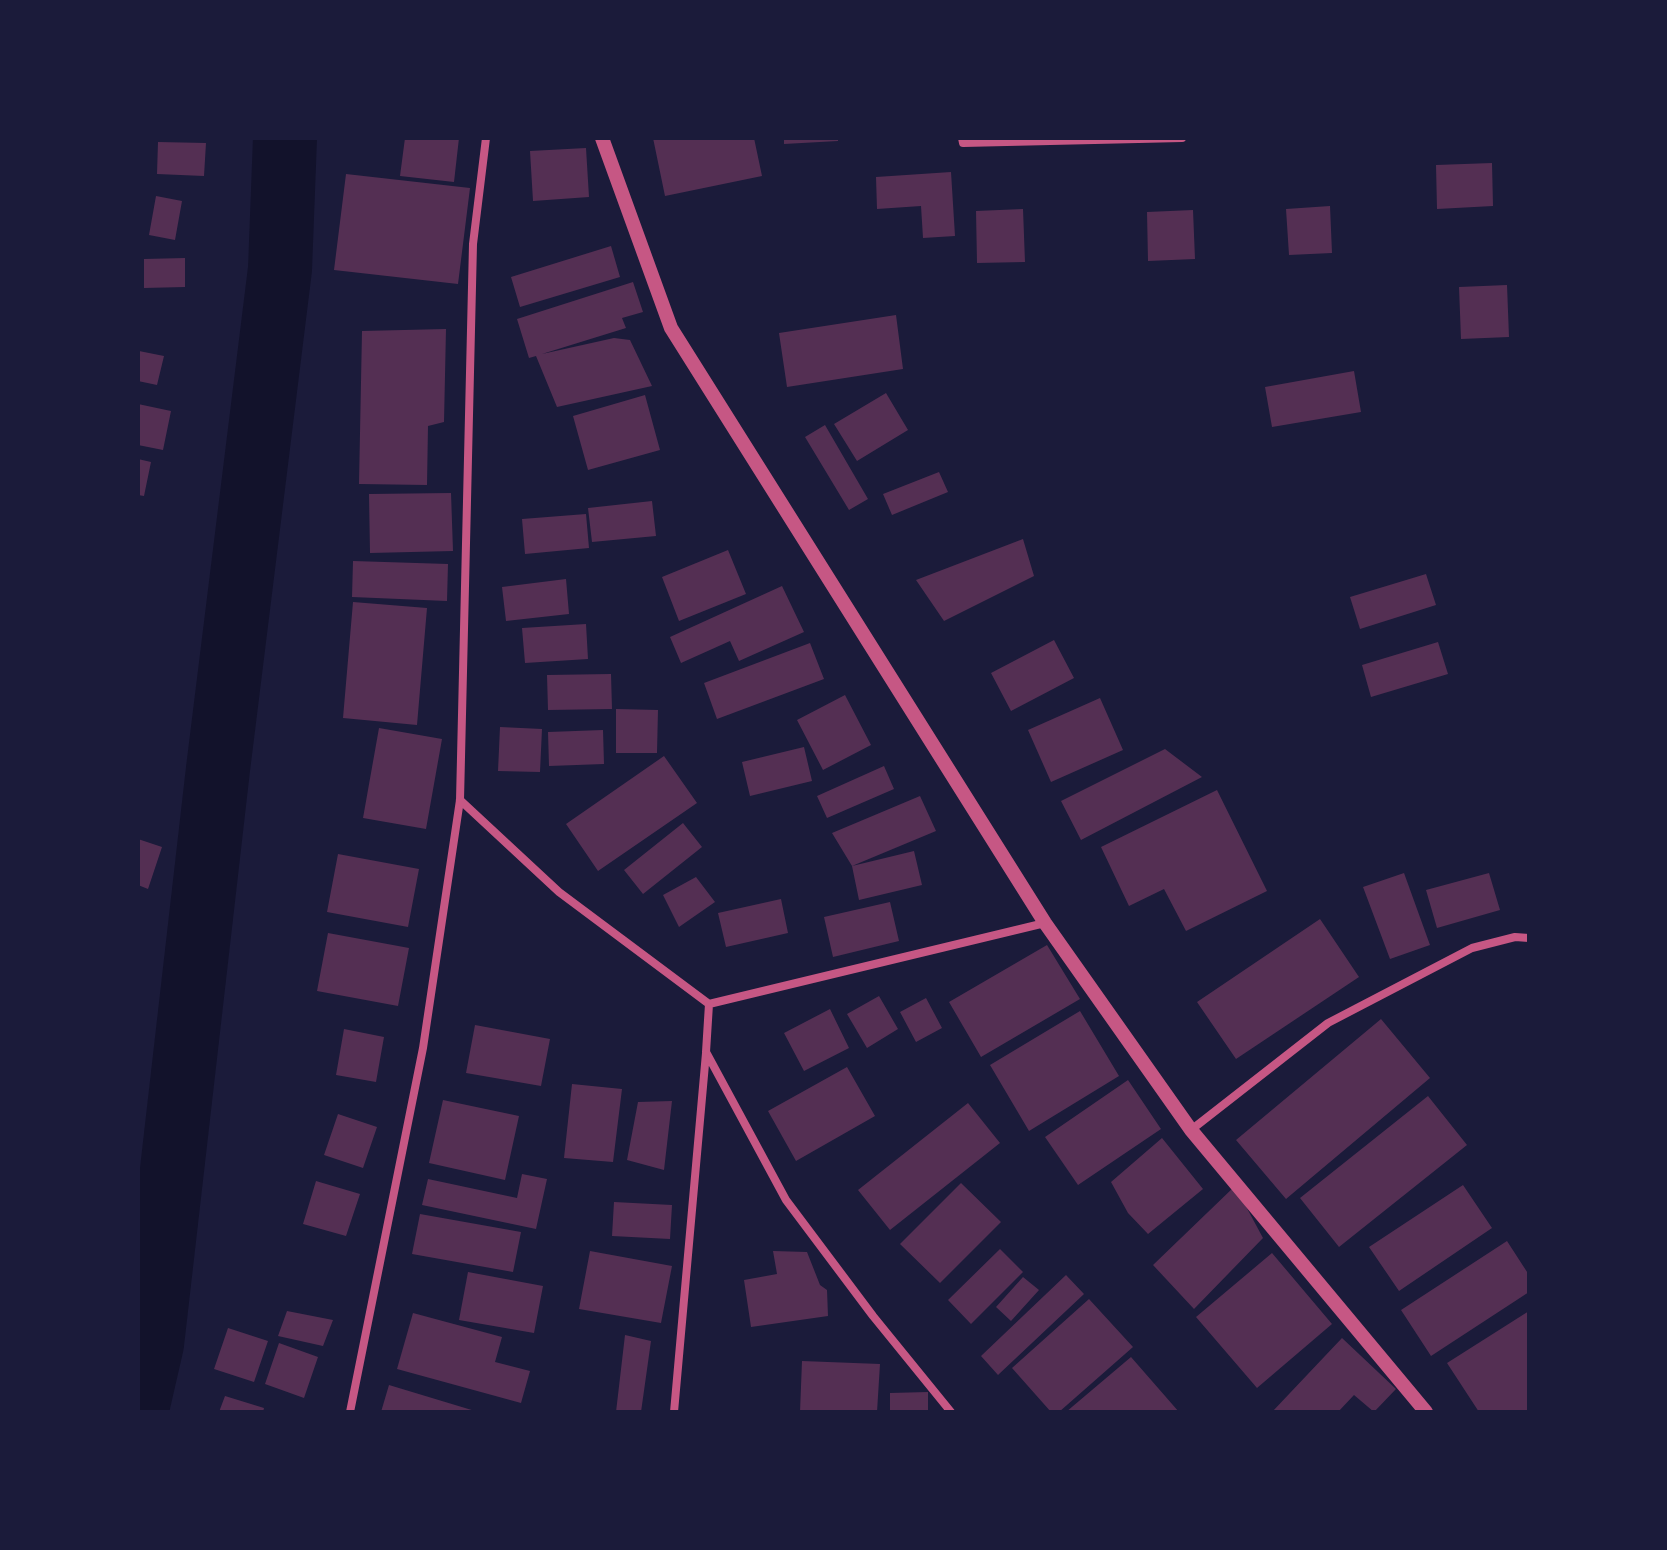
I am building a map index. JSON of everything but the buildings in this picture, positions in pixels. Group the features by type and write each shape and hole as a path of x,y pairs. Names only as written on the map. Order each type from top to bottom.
{"street":[{"path":"350,1412 423,1048 460,800 473,244 486,138"},
{"path":"602,138 671,328 1045,923 1191,1130 1426,1412"},
{"path":"962,138 963,143 1182,138"},
{"path":"460,800 559,892 709,1004"},
{"path":"709,1004 1045,923"},
{"path":"1191,1130 1328,1023 1472,948 1515,937 1529,938"},
{"path":"674,1412 709,1004"},
{"path":"706,1052 786,1200 873,1316 951,1412"}],"waterway":[{"path":"138,1405 152,1344 218,769 280,269 285,138"}]}
